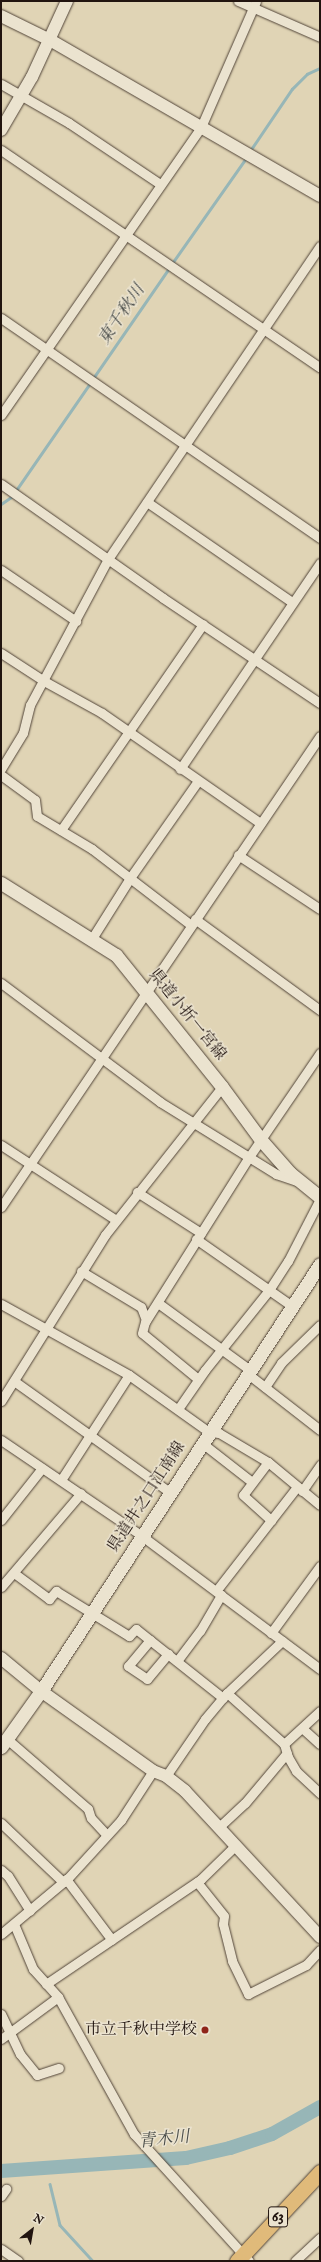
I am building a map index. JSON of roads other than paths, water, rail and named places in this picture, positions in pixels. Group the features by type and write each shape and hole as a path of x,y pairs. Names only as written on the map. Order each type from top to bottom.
{"main road":[{"name":"県道小折一宮線","path":"1,884 116,955 222,1087 261,1140 301,1183 320,1198"},
{"name":"県道井之口江南線","path":"4,1743 41,1691 320,1264"},
{"name":"63","path":"243,2259 320,2172"}],"street":[{"path":"1,130 22,96 50,40 67,1"},
{"path":"238,1 255,4 320,37"},
{"path":"1,415 201,127 255,4"},
{"path":"1,16 50,40 201,127 317,191"},
{"path":"1,84 69,123 160,184"},
{"path":"1,150 320,368"},
{"path":"1,769 23,733 30,705 108,559 184,444 320,246"},
{"path":"1,318 320,538"},
{"path":"1,484 108,559 320,703"},
{"path":"147,502 292,602"},
{"path":"180,769 254,657 320,563"},
{"path":"1,570 76,621"},
{"path":"61,830 130,733 203,624"},
{"path":"1,653 44,681 102,713 180,769 260,822"},
{"path":"1,1207 102,1056 148,993 193,922 320,736"},
{"path":"1,775 35,800 37,816 92,849 130,878 320,1010"},
{"path":"91,940 130,878 198,780"},
{"path":"238,855 320,909"},
{"path":"1,983 102,1056 160,1102 276,1174 301,1183"},
{"path":"198,1379 142,1333 146,1320 249,1157 320,1053"},
{"path":"1,1401 81,1271 116,1220 192,1122 222,1087"},
{"path":"1,1145 116,1220"},
{"path":"137,1192 292,1306"},
{"path":"178,1409 198,1379 223,1350 269,1290 288,1261 320,1198"},
{"path":"81,1271 141,1307 146,1320"},
{"path":"158,1303 223,1350 265,1387 320,1430"},
{"path":"1,1304 129,1375 210,1432 219,1433 268,1462 299,1489 320,1504"},
{"path":"265,1387 281,1362 320,1325"},
{"path":"61,1480 129,1375"},
{"path":"14,1381 90,1434 170,1493"},
{"path":"1,1440 81,1493 142,1536 320,1670"},
{"path":"202,1443 252,1482"},
{"path":"268,1462 243,1495 245,1499 271,1520"},
{"path":"177,1661 200,1631 219,1593 271,1520 320,1465"},
{"path":"1,1520 42,1468"},
{"path":"1,1587 81,1493"},
{"path":"271,1633 320,1566"},
{"path":"14,1573 49,1599 56,1591 91,1615 96,1615 128,1636 136,1629 225,1696 286,1749 296,1771 320,1792"},
{"path":"150,1640 128,1666 147,1679 168,1654"},
{"path":"166,1776 204,1719 225,1696 282,1641"},
{"path":"1,1658 41,1691 153,1772 166,1776 185,1790 320,1937"},
{"path":"219,1827 245,1803 302,1728 320,1711"},
{"path":"302,1728 320,1744"},
{"path":"4,1743 88,1809 91,1818 107,1835"},
{"path":"1,1934 64,1881 122,1820 153,1772"},
{"path":"1,1823 64,1881 112,1940"},
{"path":"46,1984 196,1882 236,1845"},
{"path":"1,1870 8,1876 30,1911"},
{"path":"196,1882 224,1916 222,1924 232,1961 248,1994 306,1965 320,1950"},
{"path":"14,1924 34,1969 58,1997 134,2134 162,2164 243,2259"},
{"path":"1,2039 58,1997"},
{"path":"1,2014 20,2054 37,2075 59,2068"},
{"path":"295,2261 320,2238"},
{"path":"1,2249 18,2261"}],"waterway":[{"name":"東千秋川","path":"252,148 292,89 307,74 320,68"},
{"name":"東千秋川","path":"173,262 246,158"},
{"name":"東千秋川","path":"94,377 170,267"},
{"name":"東千秋川","path":"17,489 90,383"},
{"name":"東千秋川","path":"1,504 13,496"},
{"name":"青木川","path":"1,2171 186,2158 230,2148 272,2134 320,2107"},
{"path":"50,2184 60,2225 93,2261"}],"place":[{"name":"市立千秋中学校","path":"205,2030"}]}
